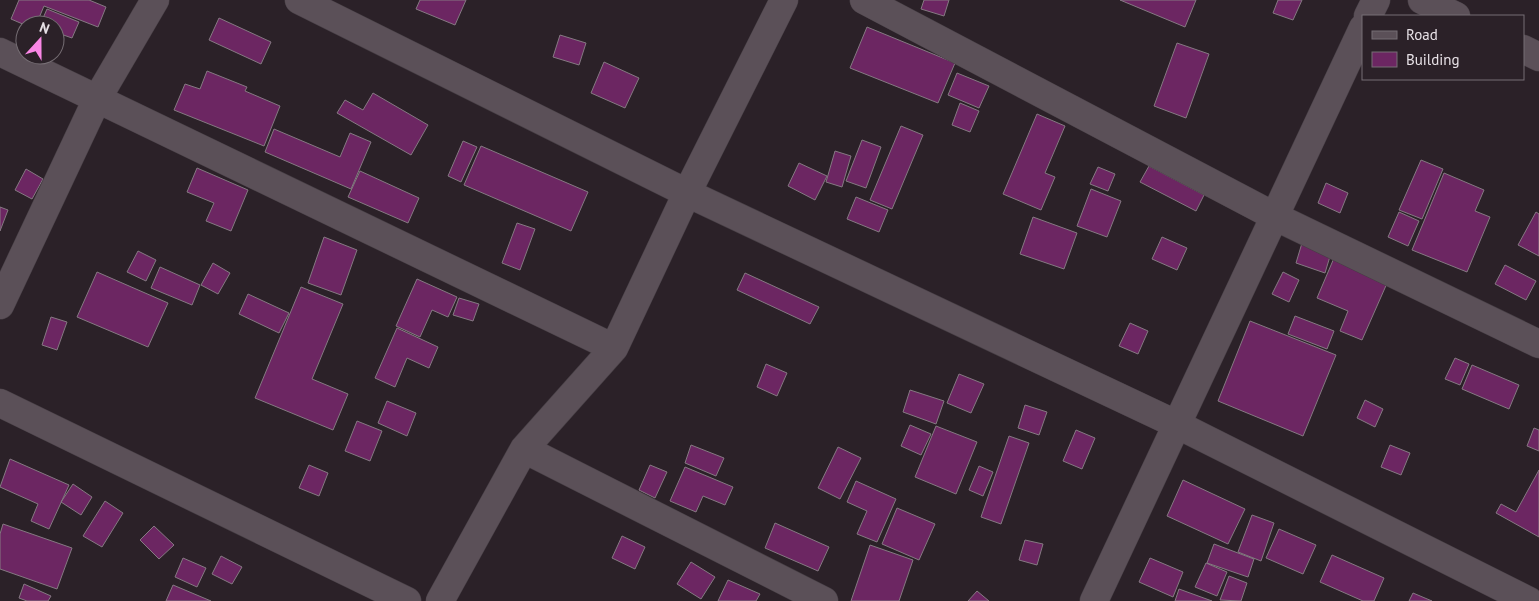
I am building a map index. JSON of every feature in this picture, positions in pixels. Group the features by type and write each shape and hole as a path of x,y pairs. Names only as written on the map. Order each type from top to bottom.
{"street":[{"path":"0,305 97,99 155,0"},
{"path":"299,0 687,193 1176,424 1529,601"},
{"path":"440,601 524,449 614,348 687,193 784,0"},
{"path":"864,0 1274,216 1539,344"},
{"path":"1368,15 1376,0"},
{"path":"1422,0 1454,15"},
{"path":"1094,601 1362,30"},
{"path":"1524,49 1539,56"},
{"path":"0,52 614,348"},
{"path":"0,403 407,601"},
{"path":"524,449 824,601"}],"building":[{"path":"19,0 89,0 106,7 98,27 44,6 40,15 15,15 15,21 11,19"},
{"path":"420,0 466,0 455,25 416,9"},
{"path":"924,0 949,0 944,16 921,9"},
{"path":"1120,0 1196,0 1185,27"},
{"path":"1278,0 1302,0 1293,20 1273,13"},
{"path":"47,9 62,15 44,15"},
{"path":"65,16 79,22 72,38 65,36"},
{"path":"219,18 271,42 261,64 209,40"},
{"path":"867,27 955,63 938,103 850,68"},
{"path":"560,35 586,43 579,65 553,57"},
{"path":"1177,43 1209,54 1186,118 1154,106"},
{"path":"604,62 639,78 625,108 591,93"},
{"path":"207,71 247,87 245,91 280,106 264,146 174,110 185,84 200,89"},
{"path":"957,73 989,86 979,108 948,95"},
{"path":"373,93 428,125 411,155 337,113 345,100 363,110"},
{"path":"960,103 979,111 970,132 952,125"},
{"path":"1037,114 1065,126 1045,173 1055,177 1041,210 1003,194"},
{"path":"901,126 923,135 892,209 870,200"},
{"path":"274,129 340,157 350,133 371,142 351,189 265,152"},
{"path":"862,140 881,147 866,188 846,181"},
{"path":"463,141 477,147 461,182 448,176"},
{"path":"481,146 588,192 571,231 464,185"},
{"path":"835,151 851,156 842,187 826,182"},
{"path":"1421,160 1443,169 1422,219 1399,210"},
{"path":"799,163 827,176 815,200 788,186"},
{"path":"1149,166 1204,195 1196,211 1140,182"},
{"path":"1098,167 1115,174 1108,191 1090,184"},
{"path":"197,168 248,190 231,231 206,221 214,203 187,192"},
{"path":"26,169 43,179 32,199 15,190"},
{"path":"360,171 419,198 408,223 348,197"},
{"path":"1444,173 1484,190 1475,211 1490,217 1467,272 1412,250"},
{"path":"1326,183 1348,193 1340,213 1318,203"},
{"path":"1091,189 1121,201 1107,237 1077,226"},
{"path":"856,197 888,210 879,232 847,219"},
{"path":"0,207 8,210 0,231"},
{"path":"1399,212 1419,221 1408,246 1388,237"},
{"path":"1536,212 1539,214 1539,256 1518,245"},
{"path":"1033,217 1077,233 1064,269 1020,254"},
{"path":"517,223 535,229 520,270 502,263"},
{"path":"324,237 357,250 341,295 308,283"},
{"path":"1162,237 1187,248 1177,270 1152,259"},
{"path":"1302,243 1331,253 1325,273 1296,263"},
{"path":"138,251 156,260 146,281 127,272"},
{"path":"1334,258 1388,281 1362,340 1340,331 1348,311 1317,298"},
{"path":"213,263 230,273 218,294 201,285"},
{"path":"1505,265 1536,281 1526,300 1495,284"},
{"path":"160,267 200,285 192,305 151,288"},
{"path":"97,272 168,303 148,347 77,317"},
{"path":"1283,272 1299,280 1289,302 1272,294"},
{"path":"745,273 819,307 810,324 737,290"},
{"path":"417,279 457,297 448,317 432,310 420,337 396,326"},
{"path":"301,287 343,304 312,379 348,394 333,430 255,398"},
{"path":"248,294 289,313 279,333 239,314"},
{"path":"459,298 479,304 473,321 453,315"},
{"path":"1295,316 1334,331 1327,349 1288,334"},
{"path":"51,317 67,322 57,350 42,345"},
{"path":"1250,321 1336,355 1303,436 1218,401"},
{"path":"1130,323 1148,331 1138,354 1119,346"},
{"path":"397,328 438,347 429,368 407,358 395,387 375,378"},
{"path":"1455,358 1469,364 1460,385 1445,379"},
{"path":"766,364 787,373 777,396 757,387"},
{"path":"1472,365 1519,385 1509,409 1462,389"},
{"path":"959,374 984,384 971,413 947,403"},
{"path":"910,390 944,401 936,424 903,412"},
{"path":"1365,400 1383,409 1375,427 1357,418"},
{"path":"387,401 416,413 407,436 378,423"},
{"path":"1025,405 1047,412 1039,435 1018,428"},
{"path":"357,421 382,431 370,461 345,451"},
{"path":"910,425 931,434 921,455 901,446"},
{"path":"936,426 977,442 956,494 915,477"},
{"path":"1534,428 1539,430 1539,451 1527,446"},
{"path":"1076,430 1095,438 1082,469 1063,461"},
{"path":"1009,436 1029,443 1001,524 981,517"},
{"path":"691,445 724,458 716,476 685,463"},
{"path":"1390,445 1410,453 1401,475 1381,467"},
{"path":"838,447 861,458 840,499 818,488"},
{"path":"10,459 69,485 49,529 31,521 38,504 0,487"},
{"path":"309,465 328,473 319,496 299,488"},
{"path":"650,465 667,472 655,498 639,490"},
{"path":"979,466 993,472 983,496 969,490"},
{"path":"685,467 733,487 725,505 703,496 696,512 670,501"},
{"path":"1539,470 1539,537 1496,513 1501,504 1516,512"},
{"path":"1183,480 1245,509 1228,544 1167,516"},
{"path":"856,481 896,499 877,542 857,534 867,511 847,502"},
{"path":"73,484 92,497 81,515 61,502"},
{"path":"105,501 123,513 102,547 83,536"},
{"path":"897,508 935,524 919,560 882,544"},
{"path":"1252,515 1274,523 1261,561 1238,552"},
{"path":"775,523 829,547 818,571 765,548"},
{"path":"3,524 72,548 57,589 0,569 0,534"},
{"path":"154,526 174,545 159,559 140,540"},
{"path":"1279,529 1316,545 1303,574 1266,558"},
{"path":"622,536 645,547 635,569 612,558"},
{"path":"1025,540 1043,544 1037,565 1019,560"},
{"path":"1214,544 1254,559 1248,577 1207,563"},
{"path":"870,545 913,560 899,601 851,601"},
{"path":"1332,555 1384,578 1374,601 1363,601 1320,582"},
{"path":"221,556 242,567 232,584 212,574"},
{"path":"183,558 206,568 197,587 175,577"},
{"path":"1150,558 1183,572 1173,597 1139,582"},
{"path":"691,562 715,577 701,599 677,584"},
{"path":"1206,563 1227,572 1217,596 1195,587"},
{"path":"1229,576 1247,583 1241,601 1220,600"},
{"path":"728,580 760,594 756,601 718,601"},
{"path":"24,584 51,596 48,601 27,601 19,598"},
{"path":"173,585 211,601 166,601"},
{"path":"1179,589 1212,601 1175,601"},
{"path":"977,591 989,601 968,601"},
{"path":"1413,593 1432,601 1409,601"}]}
